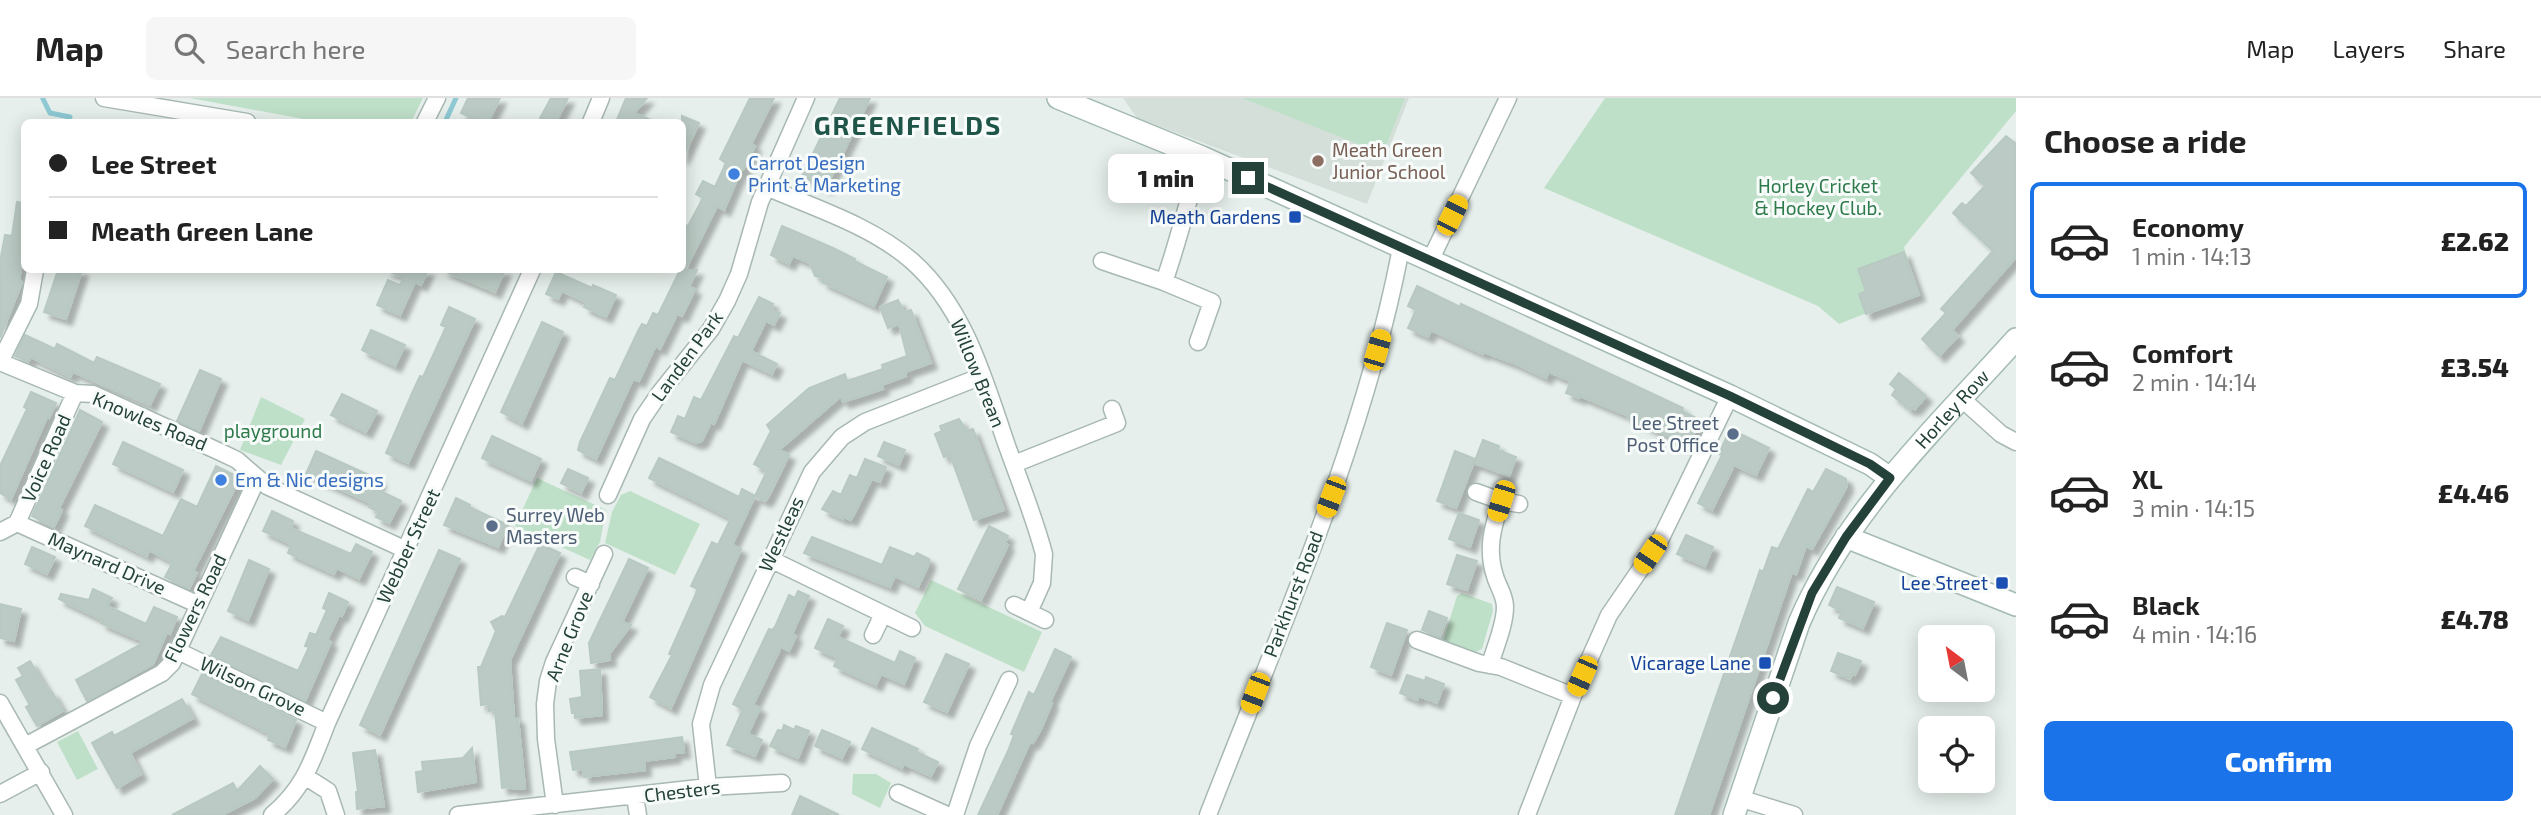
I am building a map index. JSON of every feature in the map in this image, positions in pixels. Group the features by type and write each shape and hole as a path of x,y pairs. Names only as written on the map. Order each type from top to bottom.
{"street":[{"path":"104,98 229,119"},
{"path":"426,119 437,98"},
{"path":"592,119 601,98"},
{"name":"Landen Park","path":"608,495 627,473 642,419 712,329 727,301 739,274 766,187 806,98"},
{"path":"1058,98 1094,104 1202,157 1730,396 1870,464 1890,478 1846,537 1812,593 1799,623 1736,807 1794,815"},
{"path":"1430,261 1508,98"},
{"path":"1164,282 1182,232 1186,206 1202,157"},
{"name":"Willow Brean","path":"766,187 890,244 913,262 936,287 956,315 982,376 1044,554 1042,583 1022,609 1045,620"},
{"name":"Parkhurst Road","path":"1208,815 1331,497 1391,301 1401,248"},
{"path":"1101,261 1164,282 1212,302 1198,342"},
{"path":"0,362 29,304 34,273"},
{"name":"Webber Street","path":"272,815 290,800 306,776 327,723 532,273"},
{"name":"Horley Row","path":"1890,478 2016,339"},
{"name":"Knowles Road","path":"0,362 75,393 93,394 237,460 267,486 406,550"},
{"name":"Westleas","path":"708,787 701,724 712,685 811,472 842,437 865,422 982,376"},
{"name":"Voice Road","path":"17,523 75,393"},
{"path":"1527,815 1573,696 1609,615 1659,542 1730,396"},
{"path":"1962,399 2001,434 2016,442"},
{"path":"1014,464 1118,424"},
{"name":"Flowers Road","path":"25,746 162,673 172,663 257,479"},
{"path":"1476,492 1519,504"},
{"path":"1490,664 1505,609 1504,596 1495,578 1490,552 1492,532 1501,501"},
{"path":"0,532 17,523"},
{"name":"Maynard Drive","path":"17,523 197,604"},
{"path":"1846,537 2016,605"},
{"name":"Arne Grove","path":"555,805 546,739 545,704 548,681 554,662 604,554"},
{"path":"770,559 912,628"},
{"path":"575,577 591,584"},
{"path":"873,635 883,614"},
{"path":"1417,640 1573,696"},
{"name":"Wilson Grove","path":"178,651 327,723"},
{"path":"955,815 978,746 1009,680"},
{"path":"0,704 64,815"},
{"path":"0,794 41,772"},
{"path":"306,776 328,791 337,815"},
{"name":"Chesters","path":"458,815 708,787 782,783"},
{"path":"751,784 753,801"},
{"path":"898,793 947,815"},
{"path":"635,797 638,815"}],"shaded area":[{"name":"Meath Green Junior School","path":"1123,98 1409,98 1367,204 1137,118"}],"green space":[{"path":"190,98 423,98 412,119 304,119"},
{"path":"1242,98 1405,98 1383,154"},
{"name":"Horley Cricket & Hockey Club.","path":"1605,98 2016,98 2016,111 1904,247 1917,293 1839,324 1818,306 1544,188"},
{"name":"playground","path":"261,397 305,419 281,465 240,450"},
{"path":"537,478 606,510 600,542 590,560 515,526"},
{"path":"630,491 700,524 675,575 605,543 612,512 621,495"},
{"path":"931,580 1042,632 1024,672 925,626 915,613"},
{"path":"1462,593 1492,604 1493,611 1482,649 1474,653 1443,641 1457,596"},
{"path":"78,731 98,769 77,780 57,742"},
{"path":"853,774 876,774 891,783 880,808 852,794"}],"building":[{"path":"468,98 500,98 490,119 474,119 461,113"},
{"path":"551,98 568,98 558,119 540,119"},
{"path":"626,98 647,98 634,113 649,119 617,119"},
{"path":"750,98 774,98 751,144 755,146 741,170 724,210 717,206 686,268 686,225 703,198 696,194 703,181 715,187 726,163 720,159"},
{"path":"840,98 870,98 826,188 802,176"},
{"path":"682,116 699,123 686,151 686,119 682,119"},
{"path":"2006,136 2016,144 2016,257 1952,330 1958,336 1939,356 1922,339 1946,313 1941,309 1993,251 1953,213 1962,203 1966,206 1985,186 1971,173"},
{"path":"17,202 21,203 19,281 22,282 0,338 0,262 5,235 12,236"},
{"path":"782,226 833,248 887,277 874,306 822,282 824,278 815,276 810,263 793,256 789,264 771,255"},
{"path":"1904,252 1919,295 1866,314 1859,294 1866,291 1858,269"},
{"path":"697,270 689,287 695,289 682,316 677,314 660,349 656,346 639,381 633,379 596,459 578,450 610,378 615,380 642,324 647,326 653,313 658,315 679,273"},
{"path":"57,273 81,273 66,319 44,312"},
{"path":"393,273 427,273 421,285 415,282 400,315 377,305 388,280 400,285 404,277"},
{"path":"449,273 504,273 495,292"},
{"path":"556,273 558,273 616,295 606,317 584,307 586,302 562,291 558,299 546,294"},
{"path":"1417,286 1683,408 1682,411 1700,420 1688,447 1628,418 1629,416 1566,393 1571,381 1549,372 1546,378 1516,364 1484,352 1483,354 1431,330 1428,337 1408,328 1416,310 1408,306"},
{"path":"759,297 773,304 770,309 780,313 774,325 766,321 751,351 777,364 772,374 742,360 714,424 711,422 702,441 696,443 671,432 678,416 685,419 694,397 701,400 734,336 738,338"},
{"path":"898,300 904,312 911,310 931,363 905,372 906,376 881,385 883,389 843,402 841,396 779,450 789,455 768,498 765,501 755,496 767,471 754,464 771,431 767,425 809,388 845,374 847,381 883,369 882,365 907,356 899,324 888,328 880,307"},
{"path":"449,307 475,319 408,463 386,453 420,376 423,377 446,327 441,325"},
{"path":"542,322 563,332 522,423 501,412"},
{"path":"371,330 405,345 395,366 362,350"},
{"path":"25,335 55,349 57,344 94,363 97,357 160,384 150,405 73,372 70,377 31,357 28,362 15,356"},
{"path":"200,370 221,379 199,431 177,421"},
{"path":"1899,373 1926,396 1915,409 1913,407 1910,410 1892,395 1896,389 1890,384"},
{"path":"31,392 56,403 49,418 47,417 11,499 0,493 0,466 27,409 24,407"},
{"path":"342,394 377,411 366,432 331,415"},
{"path":"80,410 102,422 59,508 62,510 54,527 32,516"},
{"path":"959,419 967,431 973,429 1004,510 974,520 950,455 944,457 935,434 942,431 940,426"},
{"path":"1730,429 1769,448 1756,475 1734,465 1712,510 1698,503 1722,455 1719,454"},
{"path":"492,436 541,459 531,481 482,458"},
{"path":"1483,440 1516,457 1509,476 1474,463"},
{"path":"123,442 183,470 173,492 113,464"},
{"path":"884,442 905,450 899,465 878,456"},
{"path":"316,451 380,480 376,489 401,501 389,523 376,517 379,512 369,507 371,503 306,474"},
{"path":"1455,451 1475,459 1456,508 1437,501"},
{"path":"659,458 739,497 742,489 755,496 732,545 741,549 671,708 650,697 672,655 669,654 698,589 691,586 712,542 718,545 731,518 649,478"},
{"path":"865,459 886,467 880,482 872,479 851,520 822,509 833,491 841,495 850,475 857,478"},
{"path":"216,466 240,478 193,571 197,573 189,589 165,577 173,562 149,550 147,556 85,526 95,505 163,536 181,499 197,507"},
{"path":"568,469 588,478 581,493 561,483"},
{"path":"1826,469 1846,479 1847,486 1812,549 1806,546 1796,574 1792,572 1709,815 1675,815 1760,570 1763,572 1772,547 1778,549 1808,489 1813,492"},
{"path":"456,498 508,525 498,547 444,525"},
{"path":"272,511 293,521 291,528 351,554 356,544 372,552 359,579 337,568 334,574 288,553 291,544 263,531"},
{"path":"1459,513 1479,520 1470,547 1449,539"},
{"path":"989,526 1008,536 1005,543 1008,545 981,600 958,589"},
{"path":"1686,535 1713,547 1705,566 1677,554"},
{"path":"812,537 882,565 890,547 914,557 917,553 929,559 929,564 918,587 895,576 890,587 804,553"},
{"path":"540,544 560,553 510,660 514,718 518,718 525,788 502,788 495,710 489,711 488,704 481,705 478,667 481,667 496,631 491,622 505,617"},
{"path":"32,547 55,557 47,574 25,564"},
{"path":"439,550 460,559 380,735 360,725"},
{"path":"1457,555 1477,561 1467,590 1447,584"},
{"path":"629,559 648,568 622,622 631,625 609,654 610,660 591,663 589,643"},
{"path":"249,560 269,569 248,620 228,611"},
{"path":"1837,587 1874,602 1863,628 1839,618 1842,611 1829,605"},
{"path":"93,589 112,598 107,606 146,624 154,607 177,617 153,664 87,701 76,680 145,642 101,623 103,620 59,599 61,594 89,600"},
{"path":"798,591 809,596 792,634 796,636 789,651 781,647 753,705 760,708 748,734 762,740 755,756 727,745 743,709 733,704 769,629 775,627 789,595 795,598"},
{"path":"329,593 348,602 327,640 331,642 305,701 211,655 221,637 298,671 309,647 305,646 310,633 316,635 327,610 323,608"},
{"path":"0,604 21,609 14,641 0,638"},
{"path":"1429,611 1447,618 1440,637 1422,630"},
{"path":"828,619 843,626 838,637 895,663 900,651 915,658 904,684 881,674 876,685 834,666 838,658 815,648"},
{"path":"1387,623 1407,630 1391,675 1371,667"},
{"path":"1055,649 1071,657 1041,729 1033,743 1030,742 997,815 978,815 1008,751 1014,735 1011,734 1029,692 1034,695"},
{"path":"1838,653 1861,661 1855,675 1852,674 1850,679 1831,671"},
{"path":"946,654 969,664 947,712 924,702"},
{"path":"30,661 63,711 37,726 26,707 30,705 16,680 23,676 18,668"},
{"path":"600,669 602,715 575,718 570,699 582,697 580,671"},
{"path":"202,674 296,720 285,747 268,740 270,734 192,694"},
{"path":"1407,675 1425,681 1426,677 1444,684 1437,703 1419,696 1417,700 1400,693"},
{"path":"182,699 193,718 130,753 141,774 117,788 92,743 112,732 114,736"},
{"path":"784,725 794,730 796,726 809,731 798,758 770,746 778,730 782,731"},
{"path":"872,728 918,749 916,752 938,762 931,776 904,764 902,768 862,749"},
{"path":"822,730 850,742 842,758 815,746"},
{"path":"682,737 684,752 674,753 675,757 644,761 645,770 584,777 583,769 573,770 570,752"},
{"path":"472,748 476,782 418,792 416,772 423,771 422,762 463,758"},
{"path":"375,750 384,806 357,809 358,792 353,753"},
{"path":"260,766 273,779 255,798 222,815 172,815 233,783 237,791"},
{"path":"800,796 839,815 792,815"}],"waterway":[{"path":"446,119 456,98"},
{"path":"43,99 50,113 70,117"}],"place":[{"name":"Meath Green Junior School","path":"1318,161"},
{"name":"Carrot Design Print & Marketing","path":"734,174"},
{"name":"Meath Gardens","path":"1295,217"},
{"name":"Lee Street Post Office","path":"1733,434"},
{"name":"Em & Nic designs","path":"221,480"},
{"name":"Surrey Web Masters","path":"492,526"},
{"name":"Lee Street","path":"2002,583"},
{"name":"Vicarage Lane","path":"1765,663"}],"district":[{"name":"GREENFIELDS","path":"908,126"}],"route":[{"path":"1248,178 1730,396 1870,464 1890,478 1846,537 1812,593 1773,698"}]}
